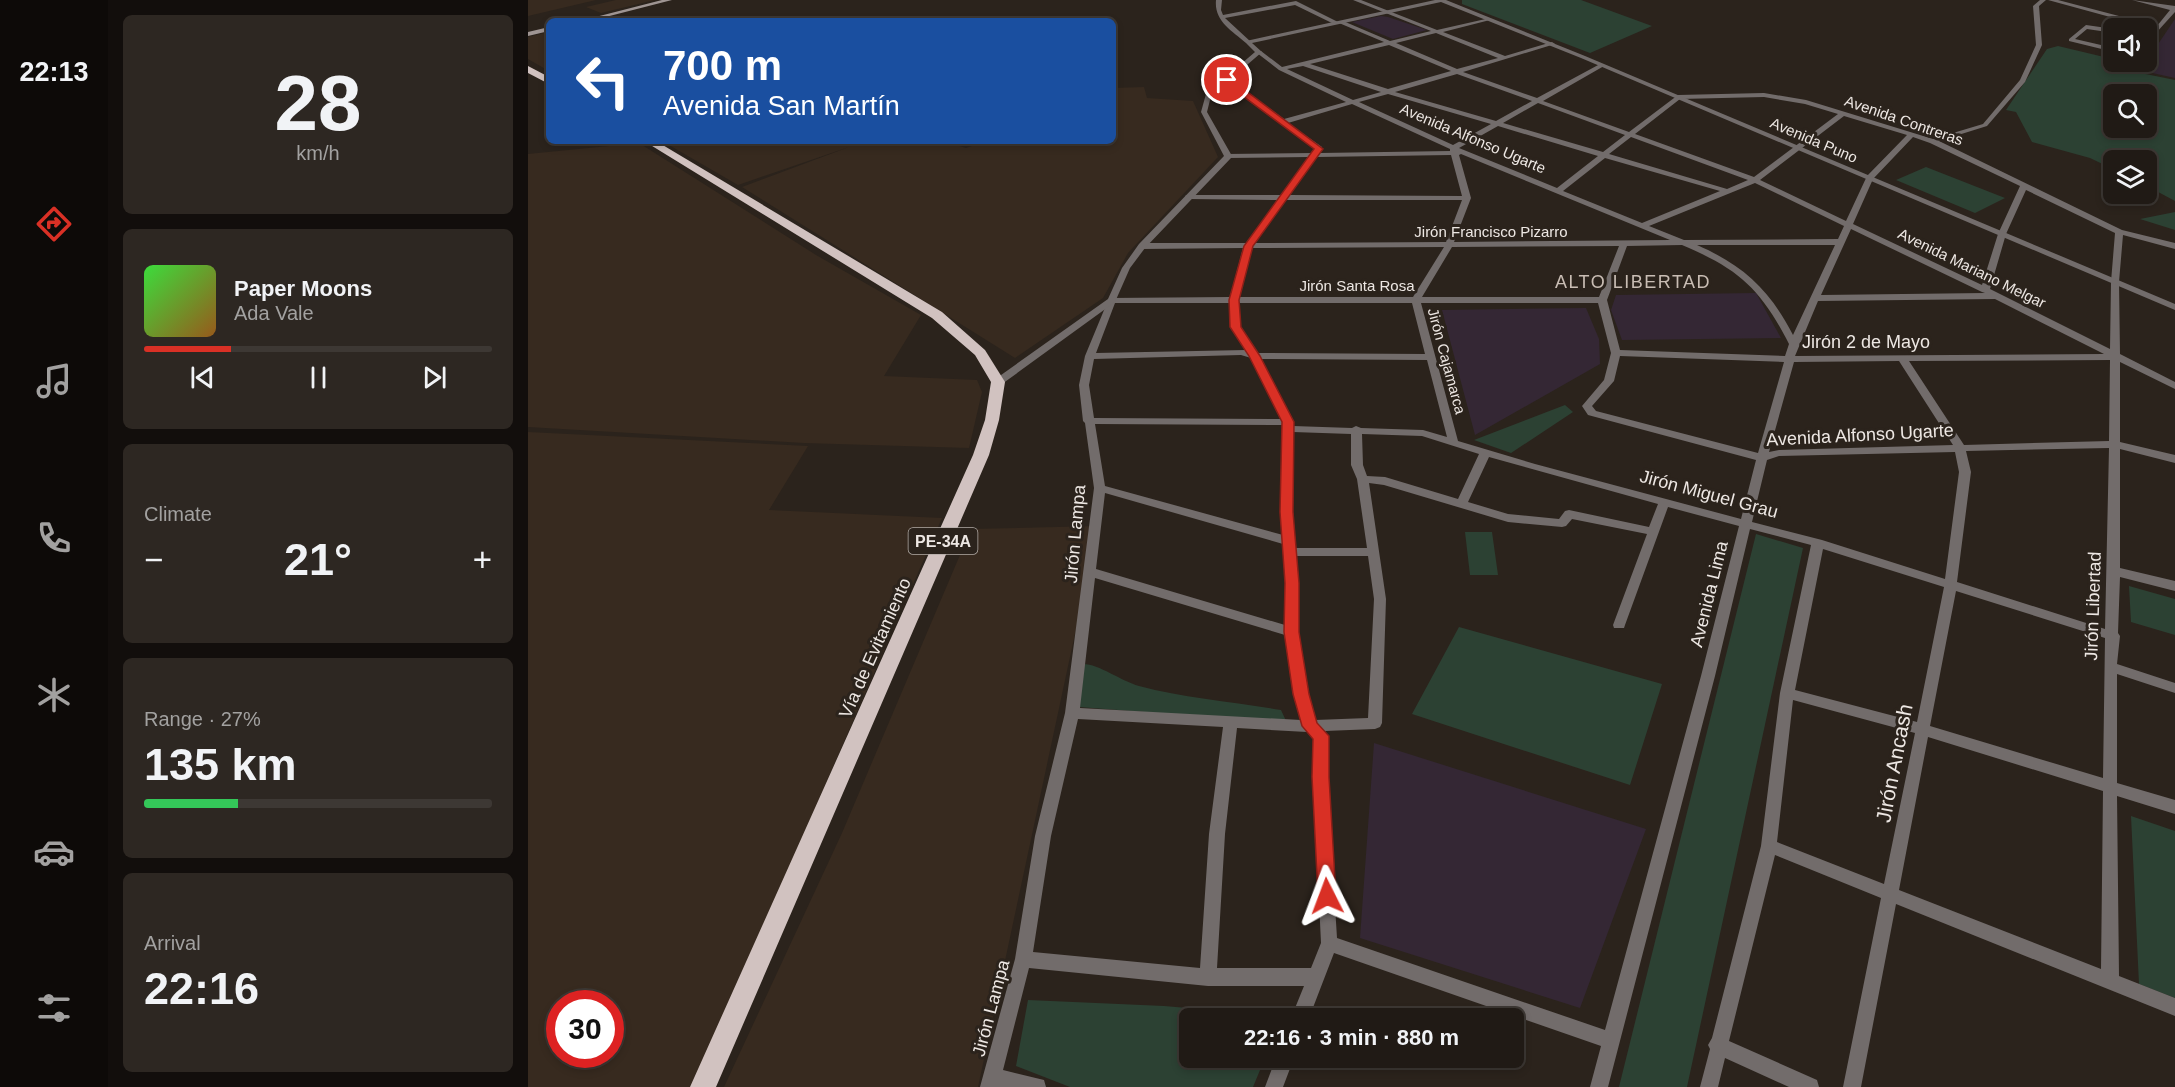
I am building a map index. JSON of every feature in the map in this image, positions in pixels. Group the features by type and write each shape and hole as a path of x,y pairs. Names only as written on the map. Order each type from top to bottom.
{"highway":[{"path":"528,69 546,79"},
{"path":"654,144 937,315 985,357 998,382"},
{"name":"Vía de Evitamiento","path":"703,1087 981,455 992,420 998,382"}],"main road":[{"path":"595,18 669,0"},
{"path":"528,34 546,30"}],"street":[{"path":"1220,0 1221,16"},
{"path":"1356,0 1441,31 1505,58"},
{"path":"1248,42 1442,0"},
{"name":"Avenida Puno","path":"1442,0 1552,44 2175,307"},
{"path":"1933,141 1985,125 2023,81 2039,45 2036,6 2043,0"},
{"path":"2052,0 2159,28 2175,9 2135,0"},
{"name":"Avenida Mariano Melgar","path":"1221,16 1296,3 1458,72 1755,180 1985,290 2175,386"},
{"name":"Avenida Alfonso Ugarte","path":"1221,16 1281,69 1453,151 1465,153 1559,190 1686,243 1743,272 1777,312 1794,345"},
{"path":"1281,69 1488,19"},
{"path":"2103,29 2086,27 2072,39 2103,47"},
{"path":"1283,122 1552,44"},
{"path":"1260,52 1208,95 1204,112 1228,156 1453,151 1602,65"},
{"path":"1304,64 1389,92 1727,191"},
{"path":"1227,80 1319,149 1248,246 1234,300 1235,327 1255,356 1288,425 1286,502 1290,547 1291,632 1301,694 1310,726 1321,736 1320,777 1329,943 1304,1008"},
{"name":"Avenida Contreras","path":"1678,97 1764,95 1806,102 1844,113 1933,141 2119,232 2175,246"},
{"path":"1559,190 1678,97"},
{"path":"1642,226 1755,180 1844,113"},
{"name":"Avenida Lima","path":"1599,1087 1748,522 1762,458 1794,345 1870,178 1911,135"},
{"path":"1189,197 1467,198 1453,151"},
{"name":"Jirón Lampa","path":"990,1081 1023,959 1043,836 1072,713 1100,488 1084,385 1090,356 1126,268 1142,246 1228,156"},
{"path":"1985,290 2002,234 2024,186"},
{"name":"Jirón Cajamarca","path":"1453,441 1416,300 1449,244 1467,198"},
{"name":"Jirón Libertad","path":"2110,981 2112,788 2110,667 2114,571 2115,282 2119,232"},
{"name":"Jirón Francisco Pizarro","path":"1142,246 1840,242"},
{"path":"1602,300 1624,243"},
{"path":"1815,298 1997,296"},
{"path":"998,382 1112,300"},
{"name":"Jirón Santa Rosa","path":"1112,300 1602,300"},
{"name":"Avenida Alfonso Ugarte","path":"1602,300 1616,353 1609,381 1587,406 1592,413 1762,458 1779,453 1959,446 2115,444 2175,459"},
{"path":"1090,356 1241,352 1255,356 1431,357"},
{"name":"Jirón 2 de Mayo","path":"1616,353 1790,359 2116,357"},
{"path":"1902,358 1959,446"},
{"name":"Jirón Miguel Grau","path":"1088,421 1288,425 1423,433 1453,441 1485,454 1748,522 2113,636"},
{"path":"1072,713 1310,726 1375,723 1380,599 1363,479 1357,465 1356,429"},
{"name":"Jirón Ancash","path":"1852,1087 1951,584 1965,472 1959,446"},
{"path":"1461,505 1485,454"},
{"path":"1363,479 1384,481 1508,518 1563,523 1569,514 1654,532"},
{"path":"1100,488 1290,547 1373,552"},
{"path":"1619,625 1665,501"},
{"path":"1709,1087 1769,846 1787,693 1818,543"},
{"path":"2114,571 2175,586"},
{"path":"1091,572 1291,632"},
{"path":"2110,667 2175,688"},
{"path":"1787,693 1922,729 2175,807"},
{"path":"1208,976 1217,834 1230,721"},
{"path":"1769,846 2175,1007"},
{"path":"1329,943 1612,1041"},
{"path":"1023,959 1208,976 1316,976"},
{"path":"1718,1045 1810,1087"},
{"path":"1274,1087 1281,1068"},
{"path":"990,1081 1037,1087"}],"shaded area":[{"path":"528,0 596,0 528,16"},
{"path":"616,0 655,0 601,13 586,7"},
{"path":"1381,16 1427,30 1393,39 1352,22"},
{"path":"2175,19 2175,78 2148,72 2157,72 2157,46"},
{"path":"546,33 546,69 528,59 528,37"},
{"path":"1144,87 1147,98 1193,101 1218,157 1128,253 1103,298 1015,358 742,187 849,147 738,185 667,144 953,144 966,148 977,144 1116,144 1116,88"},
{"path":"641,144 816,255 921,315 884,376 977,380 982,392 969,448 804,443 528,427 528,154"},
{"path":"1756,293 1781,338 1622,340 1611,310 1616,295"},
{"path":"1586,308 1599,339 1600,364 1475,435 1442,310"},
{"path":"528,432 808,446 769,510 942,518 693,1087 528,1087"},
{"path":"1098,526 978,1087 724,1087 842,833 971,529"},
{"path":"1374,743 1646,829 1580,1008 1360,938"}],"green space":[{"path":"1462,0 1581,0 1652,26 1590,53 1462,4"},
{"path":"2058,46 2103,57 2103,72 2136,72 2175,80 2175,201 2157,191 2157,150 2103,150 2103,164 2090,158 2032,142 2016,112 2006,110 2047,49"},
{"path":"1926,167 2005,198 1975,213 1896,180"},
{"path":"2175,212 2175,230 2140,219"},
{"path":"1565,405 1573,412 1511,453 1474,440"},
{"path":"1465,532 1492,532 1498,575 1470,575"},
{"path":"1756,534 1803,548 1687,1087 1619,1087"},
{"path":"2129,586 2175,599 2175,635 2131,622"},
{"path":"1459,627 1662,684 1630,785 1412,714"},
{"path":"1083,664 1096,667 1132,684 1156,690 1281,710 1287,723 1079,707"},
{"path":"2131,816 2175,831 2175,998 2139,984"},
{"path":"1028,1000 1188,1008 1179,1008 1179,1068 1261,1068 1253,1087 1070,1087 1016,1066"}],"district":[{"name":"ALTO LIBERTAD","path":"1633,282"}],"route":[{"path":"1227,80 1319,149 1248,246 1234,300 1235,327 1255,356 1288,422 1286,474 1292,583 1291,632 1301,694 1310,726 1321,736 1320,777 1327,896"}]}
